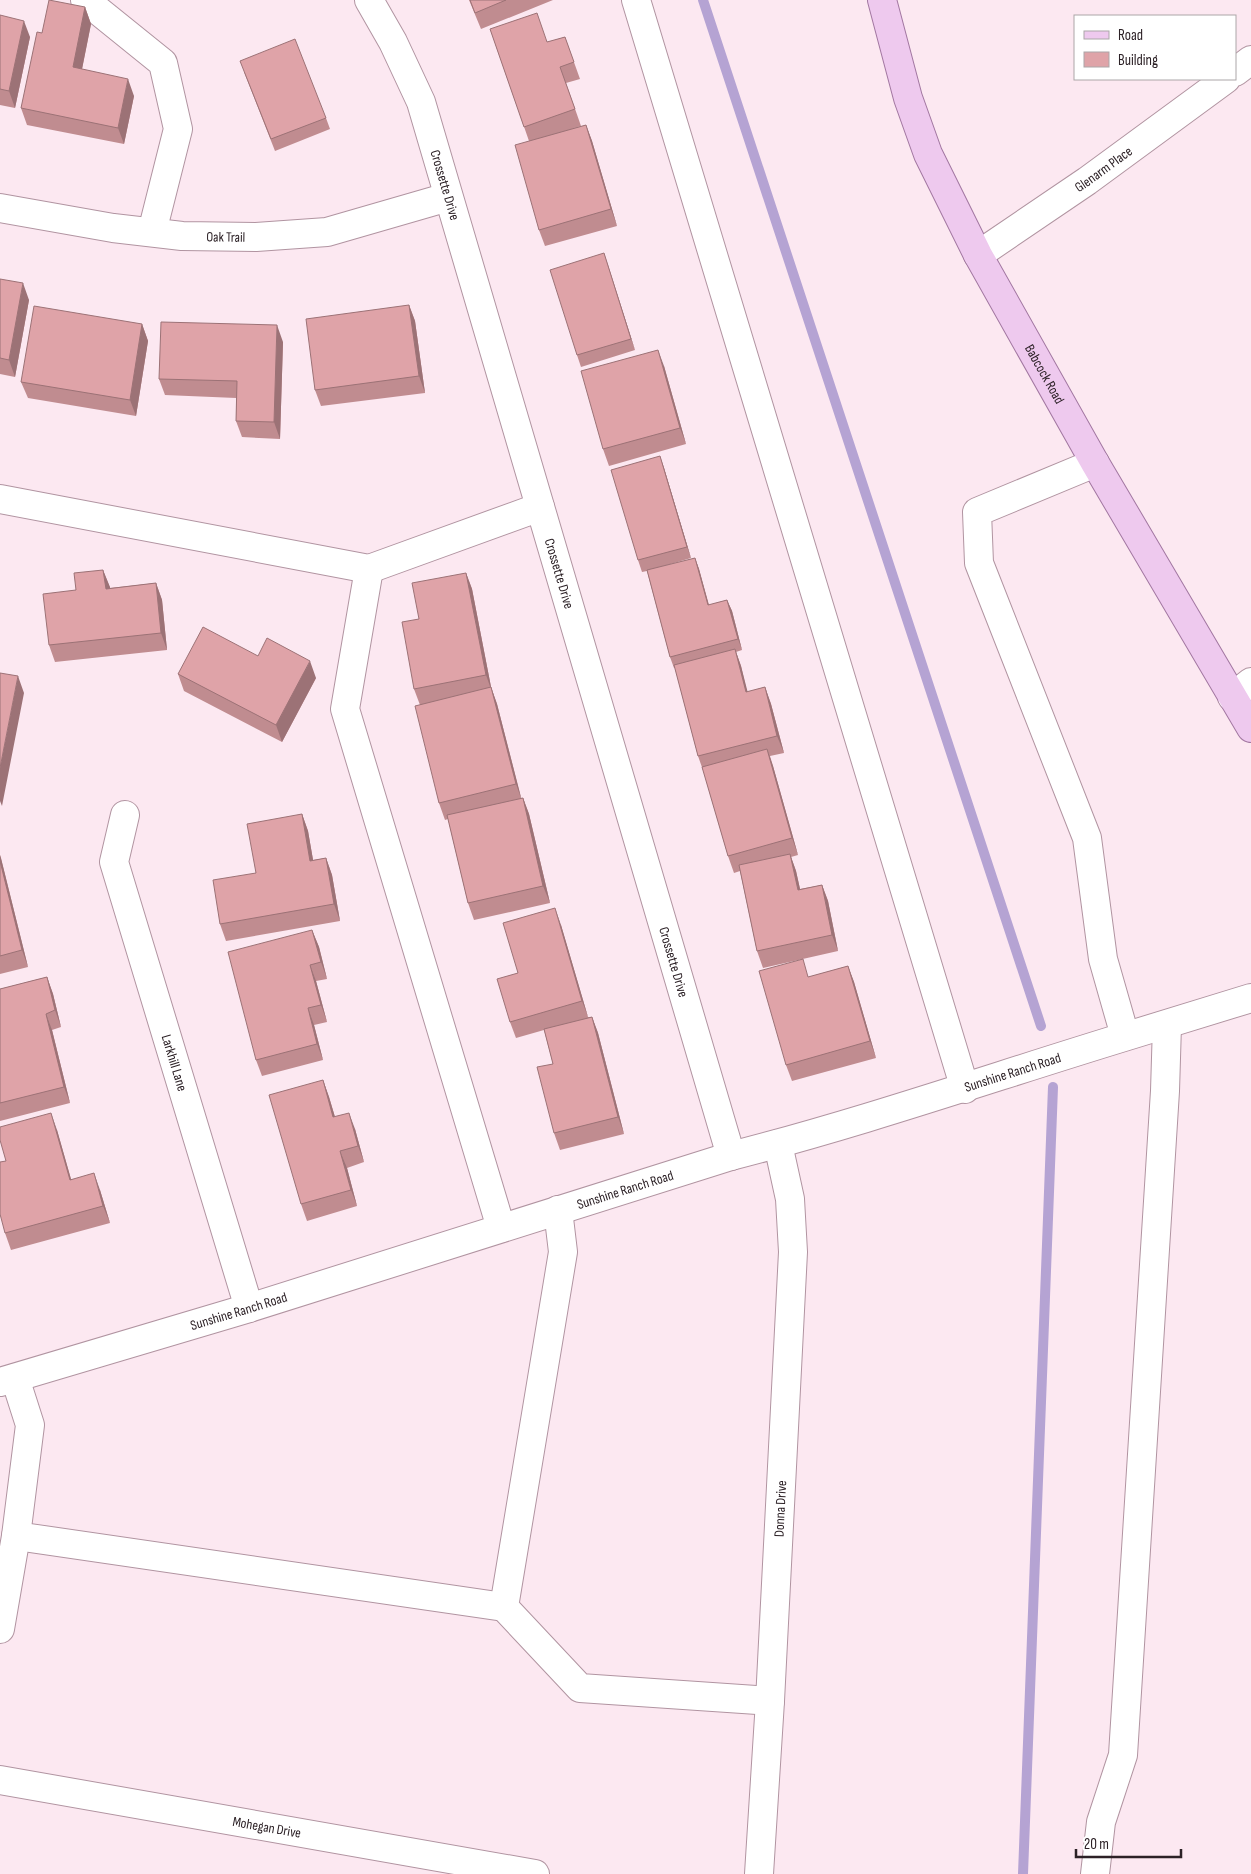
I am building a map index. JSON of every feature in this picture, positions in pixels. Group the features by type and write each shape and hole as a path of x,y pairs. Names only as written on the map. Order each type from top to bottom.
{"main road":[{"name":"Babcock Road","path":"882,0 908,98 928,154 978,255 1095,463 1241,689 1251,728"}],"street":[{"path":"84,0 163,63 178,129 152,232"},
{"name":"Crossette Drive","path":"369,0 393,42 421,102 730,1156"},
{"path":"636,0 965,1089"},
{"path":"1236,71 1251,60"},
{"name":"Glenarm Place","path":"978,255 1087,181 1225,80"},
{"name":"Oak Trail","path":"0,208 112,228 182,236 256,238 327,232 448,197"},
{"path":"1095,463 977,512 979,555 980,563 1087,838 1103,959 1126,1036"},
{"path":"0,499 369,569 540,507"},
{"path":"369,569 346,709 501,1228"},
{"name":"Larkhill Lane","path":"125,815 114,862 249,1308"},
{"name":"Sunshine Ranch Road","path":"7,1380 249,1308 730,1156 778,1144 965,1089 1126,1036 1168,1025 1251,998"},
{"path":"1095,1874 1101,1822 1123,1755 1168,1025"},
{"name":"Donna Drive","path":"759,1874 770,1702 793,1252 790,1199 778,1144"},
{"path":"504,1607 563,1252 558,1210"},
{"path":"0,1629 16,1536 30,1425 7,1380"},
{"path":"16,1536 504,1607 580,1688 770,1702"},
{"name":"Mohegan Drive","path":"0,1780 536,1874"}],"building":[{"path":"49,0 85,7 73,67 128,79 118,128 21,108 37,32 42,33"},
{"path":"470,0 506,0 475,13"},
{"path":"537,13 547,42 565,37 574,62 560,67 575,109 524,127 490,29"},
{"path":"0,15 24,21 9,91 0,89"},
{"path":"295,39 326,118 271,139 240,61"},
{"path":"586,125 611,209 539,230 515,145"},
{"path":"604,253 631,339 577,355 550,270"},
{"path":"0,279 23,283 9,360 0,358"},
{"path":"409,305 419,376 315,390 306,319"},
{"path":"34,306 142,324 130,400 21,382"},
{"path":"161,322 277,325 274,422 236,421 237,381 159,379"},
{"path":"658,350 680,428 603,449 581,371"},
{"path":"660,456 687,547 638,560 611,470"},
{"path":"695,558 708,605 727,600 738,639 670,657 647,570"},
{"path":"103,570 106,589 156,583 161,633 49,645 43,594 76,590 74,573"},
{"path":"466,573 486,675 414,689 402,622 419,619 412,583"},
{"path":"203,627 258,656 267,638 310,661 276,725 178,674"},
{"path":"735,649 746,692 765,687 777,736 698,756 674,665"},
{"path":"0,673 18,676 0,768"},
{"path":"491,687 516,784 439,803 415,706"},
{"path":"767,749 792,838 728,856 702,767"},
{"path":"523,798 543,886 468,903 447,815"},
{"path":"302,814 310,861 326,858 334,904 220,924 213,880 256,873 247,824"},
{"path":"790,854 798,890 822,885 832,935 757,951 739,865"},
{"path":"0,861 22,950 0,956"},
{"path":"555,908 582,1001 510,1022 497,979 518,973 503,923"},
{"path":"312,930 321,962 310,965 321,1005 308,1008 317,1044 256,1060 228,952"},
{"path":"803,959 808,977 848,966 870,1041 786,1065 759,971"},
{"path":"47,977 55,1010 46,1014 64,1087 0,1103 0,989"},
{"path":"592,1017 618,1117 554,1133 537,1067 553,1064 544,1029"},
{"path":"323,1080 333,1117 349,1113 358,1146 340,1151 351,1190 301,1204 269,1095"},
{"path":"51,1113 70,1180 94,1173 103,1206 5,1233 0,1214 0,1162 6,1161 0,1140 0,1127"}],"waterway":[{"path":"703,0 1041,1026"},
{"path":"1023,1874 1053,1087"}]}
